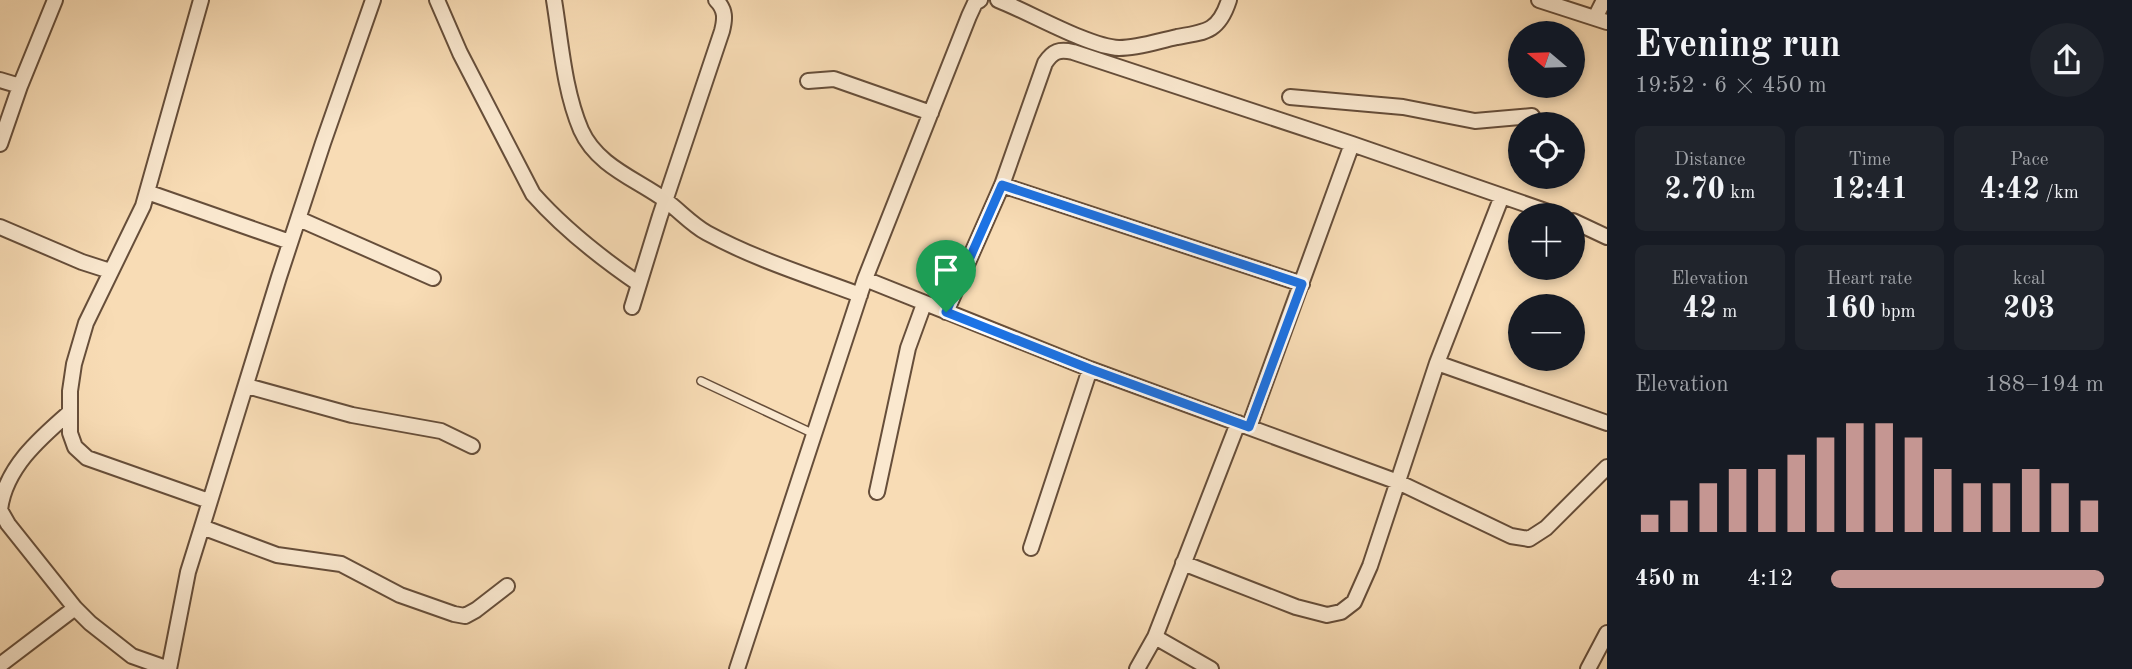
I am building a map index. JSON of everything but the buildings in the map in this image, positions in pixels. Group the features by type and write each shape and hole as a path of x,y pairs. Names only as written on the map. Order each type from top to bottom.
{"street":[{"path":"0,144 55,0"},
{"path":"201,0 147,192 129,237 86,323 70,391 70,433 75,447 87,458 209,501"},
{"path":"70,412 42,436 8,480 1,510 8,524 90,623 132,656 169,669 188,572 209,501 290,242 373,0"},
{"path":"437,0 460,53 533,194 548,211 639,284"},
{"path":"554,0 567,82 581,131 609,164 666,201 683,217 707,233 763,258 860,295"},
{"path":"632,307 722,32 725,17 716,0"},
{"path":"737,669 865,279 969,16 975,3 980,0"},
{"path":"998,0 1116,48 1202,34 1223,19 1229,0"},
{"path":"1539,0 1601,20 1604,0"},
{"path":"946,312 1002,185 1045,63 1057,51 1073,52 1520,203"},
{"path":"0,79 20,86"},
{"path":"808,80 834,79 931,113"},
{"path":"1290,97 1403,107 1475,121 1508,118"},
{"path":"1137,669 1155,637 1183,563 1302,284 1352,144"},
{"path":"1002,185 1302,284"},
{"path":"147,192 290,242"},
{"path":"1183,563 1296,607 1327,615 1341,612 1354,602 1370,566 1437,363 1502,197"},
{"path":"299,219 433,278"},
{"path":"0,227 110,271"},
{"path":"1585,227 1607,237"},
{"path":"865,279 1090,369 1398,482 1511,537 1529,539 1546,528 1607,467"},
{"path":"877,492 908,348 924,304"},
{"path":"1437,363 1607,424"},
{"path":"1031,548 1090,369"},
{"path":"247,386 352,415 441,431 472,446"},
{"path":"202,527 277,555 341,564 400,595 454,614 465,616 507,586"},
{"path":"0,665 75,608"},
{"path":"1588,669 1607,633"},
{"path":"1155,637 1211,669"}],"lane":[{"path":"701,381 814,435"}],"route":[{"path":"1002,185 1302,284 1249,427 1090,369 946,312 1002,185"}]}
